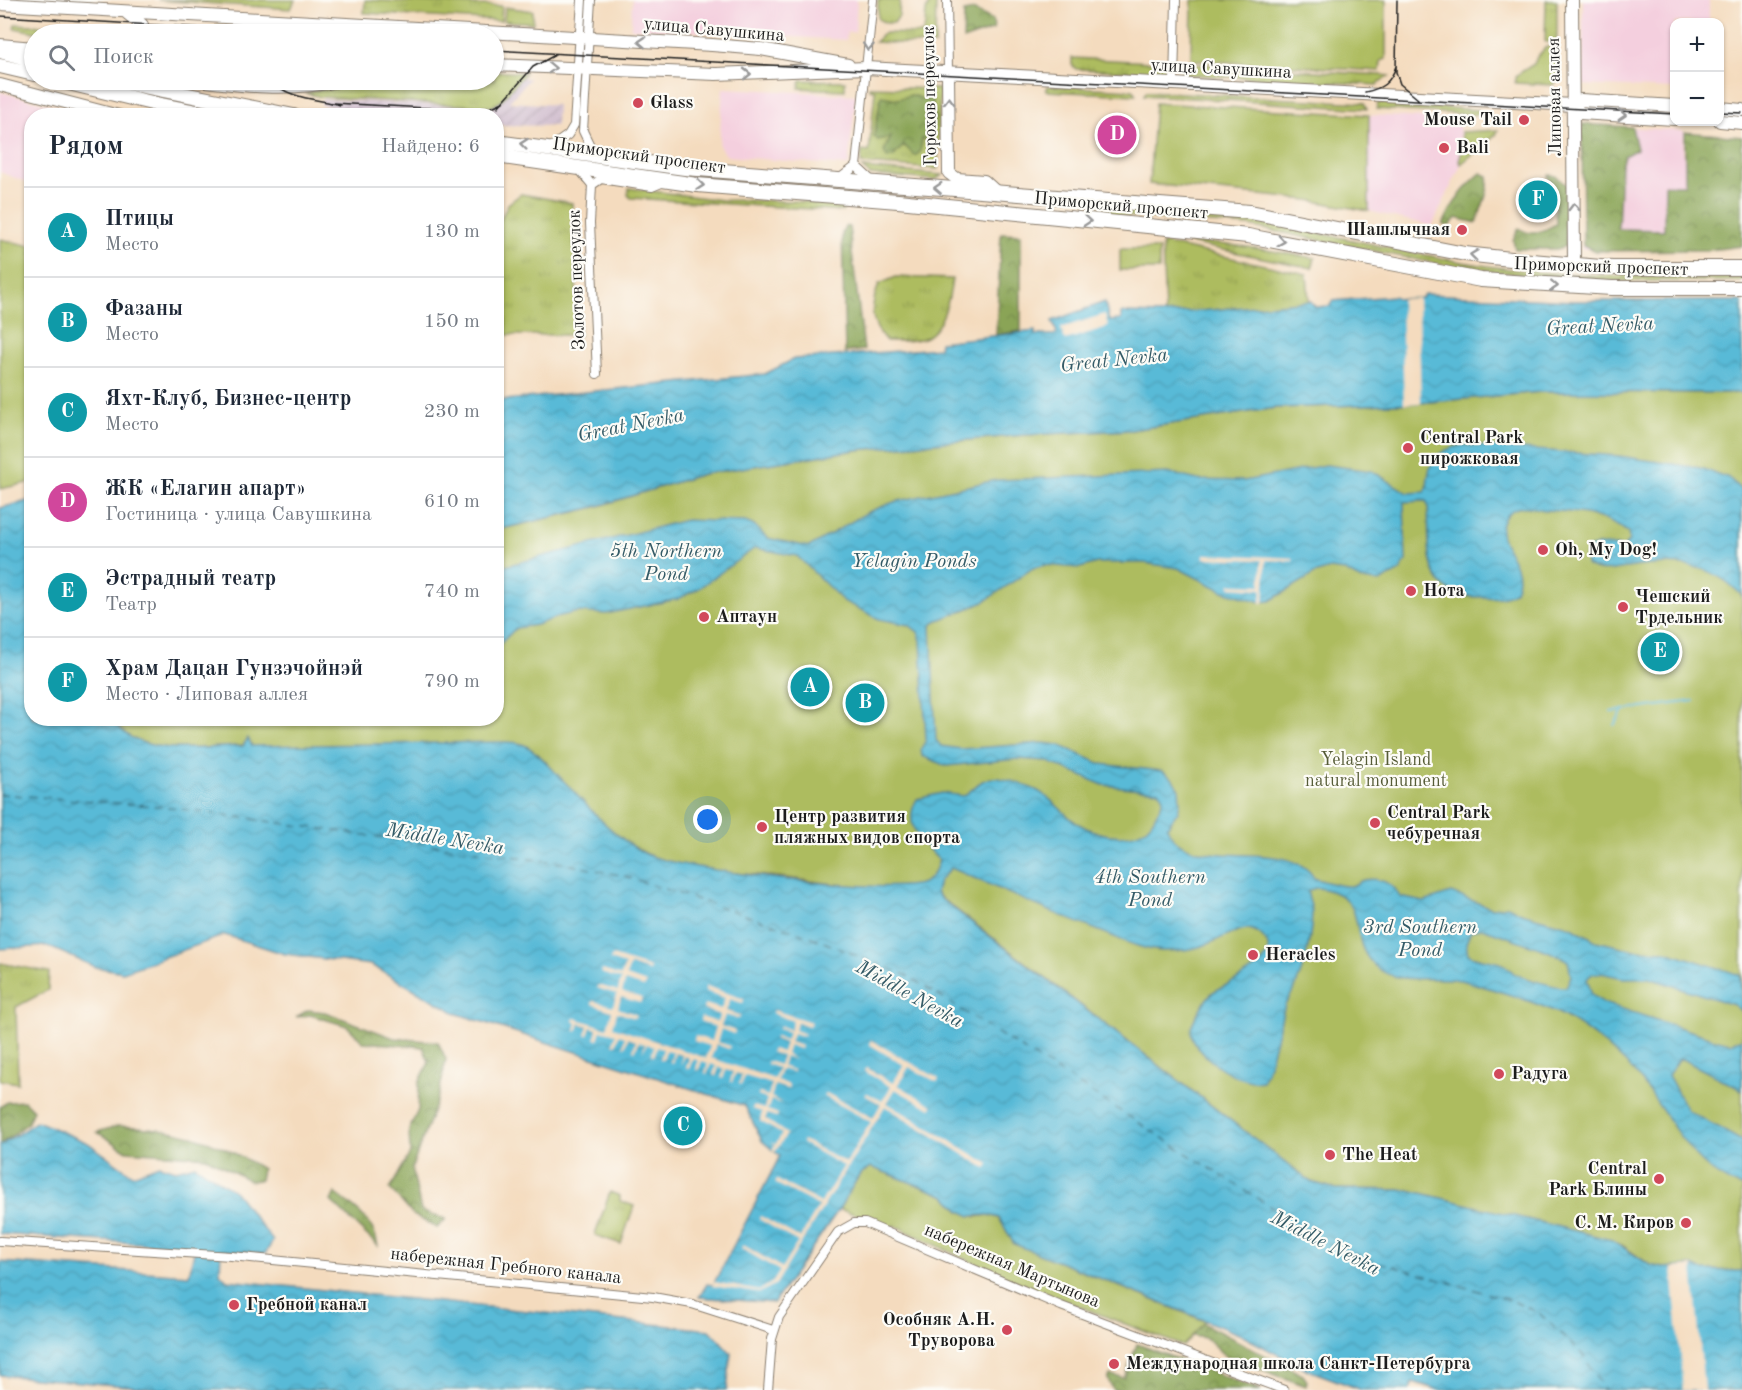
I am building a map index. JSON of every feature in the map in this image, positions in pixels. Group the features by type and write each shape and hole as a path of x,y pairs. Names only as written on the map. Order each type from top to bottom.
{"main road":[{"name":"Липовая аллея","path":"1572,0 1574,266"},
{"name":"улица Савушкина","path":"0,4 349,24"},
{"path":"127,13 141,24"},
{"name":"улица Савушкина","path":"504,34 761,49 866,68"},
{"path":"0,45 24,47"},
{"path":"0,51 24,57"},
{"name":"улица Савушкина","path":"504,65 716,74 866,68 1573,105 1581,100 1670,106"},
{"path":"0,66 24,72"},
{"name":"Горохов переулок","path":"948,72 949,173 957,179 984,181 996,192"},
{"path":"0,85 88,108"},
{"path":"98,90 176,108"},
{"path":"163,90 252,108"},
{"name":"улица Савушкина","path":"1573,105 1580,113 1670,119"},
{"path":"1724,108 1742,110"},
{"path":"1724,121 1742,123"},
{"name":"Приморский проспект","path":"504,143 551,147 685,168 1250,212 1465,254 1574,266 1742,268"},
{"name":"Приморский проспект","path":"504,157 668,180 1248,236 1481,280 1612,288 1742,288"}],"street":[{"path":"582,0 585,39"},
{"path":"551,147 568,135 574,125 591,0"},
{"path":"837,180 856,166 873,0"},
{"name":"Горохов переулок","path":"947,0 948,72"},
{"path":"1174,84 1176,0"},
{"path":"581,69 583,131 587,145 594,154"},
{"name":"Золотов переулок","path":"575,166 592,186 590,223 597,374"},
{"path":"856,166 876,183"},
{"name":"Золотов переулок","path":"592,186 601,179 652,187 668,180"},
{"name":"набережная Мартынова","path":"773,1330 838,1232 854,1223 865,1222 1061,1306 1284,1390"},
{"name":"набережная Гребного канала","path":"0,1241 231,1256 652,1297 692,1304 773,1330"},
{"path":"768,1390 773,1330"}],"shaded area":[{"path":"632,0 857,0 855,32 847,32 846,40 631,28"},
{"path":"1583,0 1709,0 1709,18 1670,18 1670,89 1583,85"},
{"path":"523,77 529,79 509,102 557,105 556,126 504,125 504,108 491,108 501,101"},
{"path":"723,88 856,95 848,166 727,156 719,146"},
{"path":"0,92 63,108 24,108 24,181 0,172"},
{"path":"322,99 491,108 336,108 321,105"},
{"path":"1369,115 1459,120 1461,165 1432,226 1369,211"},
{"path":"1582,124 1684,131 1685,239 1675,247 1582,249"}],"green space":[{"path":"158,0 295,0 291,9"},
{"path":"365,0 502,6 501,21 364,13"},
{"path":"878,0 900,0 899,16 894,23 886,23 878,19"},
{"path":"1192,0 1386,0 1386,59 1381,61 1380,71 1191,60"},
{"path":"1546,0 1557,0 1557,42 1545,42"},
{"path":"932,2 936,2 935,45 875,42 884,33 922,34 927,9"},
{"path":"505,7 533,11 533,23 504,21"},
{"path":"973,10 993,20 994,29 963,40 964,12"},
{"path":"15,24 24,25 24,30 14,28"},
{"path":"1546,47 1557,47 1557,80 1553,85 1515,83 1515,76 1534,64"},
{"path":"1072,58 1170,63 1168,73 1076,69 1072,65"},
{"path":"1179,63 1389,76 1377,85 1181,74"},
{"path":"504,72 525,73 501,101 491,107 321,97 305,93 319,90 504,90"},
{"path":"801,80 845,81 845,90 799,88"},
{"path":"1048,86 1134,90 1136,95 1046,91"},
{"path":"869,87 940,89 938,169 861,164 862,151 869,152 875,90"},
{"path":"1146,91 1364,103 1367,109 1144,95"},
{"path":"911,95 926,100 931,96 935,116 932,138 922,139 920,152 915,156 904,145 893,157 887,158 884,151 891,137 878,140 874,136 881,96 898,99"},
{"path":"1155,103 1369,115 1369,211 1308,200 1149,184"},
{"path":"1378,103 1479,110 1479,115 1376,109"},
{"path":"1582,124 1632,127 1637,149 1624,156 1621,165 1618,229 1664,230 1665,185 1685,185 1685,132 1742,137 1742,246 1710,250 1595,251 1583,245"},
{"path":"1498,130 1496,135 1461,164 1459,161 1463,146 1461,132"},
{"path":"862,168 943,175 935,180 870,175"},
{"path":"1481,173 1488,176 1489,181 1477,223 1456,218 1450,226 1443,225 1459,196"},
{"path":"1549,175 1556,176 1567,185 1566,246 1557,249 1515,249 1513,240 1519,228 1533,233 1556,224 1554,188"},
{"path":"629,188 721,200 792,201 844,205 843,211 631,198 628,195"},
{"path":"521,194 572,203 579,335 506,335 504,212 508,204"},
{"path":"1053,205 1173,213 1263,223 1434,257 1547,273 1742,276 1742,281 1612,281 1521,275 1439,264 1249,226 1052,210"},
{"path":"845,226 849,227 864,350 845,352 842,234"},
{"path":"1001,233 1021,234 1021,331 996,335"},
{"path":"0,239 24,244 24,484 0,489"},
{"path":"1169,239 1248,247 1315,258 1312,268"},
{"path":"1162,243 1307,274 1309,302 1165,314"},
{"path":"1120,249 1159,249 1159,270 1120,270"},
{"path":"896,277 952,279 941,321 931,334 924,338 910,341 886,341 876,327 873,307 879,284"},
{"name":"Yelagin Island natural monument","path":"1541,392 1742,393 1742,1271 1701,1270 1693,1266 1663,1268 1650,1265 1622,1245 1409,1190 1336,1189 1311,1182 923,884 866,887 689,868 659,859 629,844 601,821 538,754 252,746 248,739 243,746 172,748 137,740 123,732 119,726 504,726 504,528 596,507 703,474 856,450 1024,435 1131,430 1276,408 1419,403"},
{"path":"0,963 49,972 48,990 16,1007 18,1083 0,1080"},
{"path":"308,1010 325,1012 394,1038 438,1042 446,1059 439,1094 412,1168 421,1211 446,1219 437,1228 413,1215 390,1189 410,1153 409,1130 418,1110 419,1083 429,1062 423,1047 363,1042 347,1026 310,1015 296,1017"},
{"path":"24,1101 33,1110 28,1123 0,1145 0,1107 7,1102"},
{"path":"117,1126 175,1132 210,1142 262,1169 260,1180 250,1181 206,1157 127,1151 97,1132"},
{"path":"871,1167 946,1196 960,1211 977,1217 989,1215 999,1218 1014,1244 1205,1321 1183,1346 1007,1279 894,1225 893,1227 839,1209 860,1174"},
{"path":"610,1192 620,1196 620,1201 634,1206 621,1244 595,1235"},
{"path":"335,1193 368,1222 373,1229 378,1246 331,1201"},
{"path":"1199,1321 1303,1375 1307,1381 1306,1386 1225,1356 1206,1338 1191,1336"},
{"path":"1137,1344 1261,1390 1113,1390 1108,1380 1110,1375 1124,1378"}],"water":[{"name":"Great Nevka","path":"1425,294 1573,301 1742,301 1742,393 1541,392 1419,403 1276,408 1131,430 1024,435 856,450 703,474 595,507 504,528 504,400 765,374 794,359 939,348 940,342 1035,331 1035,335 1054,335 1057,333 1052,321 1105,302 1109,321 1121,320 1121,313 1165,314 1311,301 1315,307 1330,306 1332,301 1394,296 1398,299 1421,298"},
{"path":"1463,445 1619,456 1700,468 1729,478 1742,491 1742,596 1717,575 1689,566 1659,564 1606,571 1591,568 1586,565 1585,557 1588,548 1599,545 1624,547 1629,540 1628,532 1597,517 1531,507 1512,510 1504,518 1501,528 1503,540 1517,570 1515,591 1498,597 1460,595 1447,589 1438,580 1432,568 1426,501 1404,502 1406,561 1400,571 1380,582 1361,580 1345,571 1330,569 1314,574 1270,601 1261,602 1223,591 1178,568 1144,563 1097,563 1080,568 1045,565 1033,568 982,603 936,621 931,626 936,740 941,746 961,749 1043,743 1059,745 1101,764 1162,771 1172,778 1179,789 1178,811 1167,827 1177,842 1194,850 1215,854 1283,858 1301,865 1314,878 1342,886 1351,886 1370,879 1381,880 1390,885 1400,897 1424,902 1451,893 1492,908 1508,906 1521,913 1572,927 1596,941 1635,950 1666,951 1740,975 1742,1012 1734,1005 1649,978 1623,978 1601,973 1592,974 1587,979 1592,995 1604,1003 1718,1040 1730,1043 1742,1039 1742,1090 1680,1058 1668,1075 1687,1110 1742,1141 1742,1187 1725,1180 1697,1157 1634,1072 1584,1029 1543,1006 1465,981 1396,977 1385,973 1367,957 1350,904 1342,896 1330,891 1314,888 1308,891 1312,908 1310,937 1296,984 1285,1005 1268,1069 1262,1081 1252,1081 1228,1072 1205,1055 1196,1045 1192,1035 1195,1017 1211,994 1243,976 1263,961 1268,953 1267,944 1258,932 1243,930 1185,950 1147,949 1074,921 951,868 939,881 936,892 940,898 1311,1182 1336,1189 1409,1190 1612,1240 1650,1265 1663,1268 1693,1266 1701,1270 1742,1271 1742,1390 1439,1390 1413,1382 1410,1390 1362,1390 1303,1368 1239,1334 1014,1244 999,1218 989,1215 971,1216 960,1211 946,1196 871,1167 860,1174 839,1209 774,1303 699,1297 707,1284 713,1285 780,1156 762,1141 745,1106 458,1014 371,965 285,954 225,935 123,972 95,967 47,946 0,949 0,508 24,502 24,726 119,726 123,732 137,740 172,748 243,746 248,738 252,746 519,743 547,763 610,828 644,853 697,867 781,879 866,886 899,886 927,881 935,872 939,860 920,840 913,825 913,808 917,799 942,793 964,796 984,780 999,778 1038,791 1077,823 1087,828 1121,836 1142,831 1150,824 1163,798 1159,791 1103,785 1046,761 1018,759 946,766 922,756 921,749 926,740 921,640 918,632 909,625 879,619 843,601 797,556 755,548 696,590 678,599 606,614 578,612 560,616 536,625 516,628 504,640 504,566 686,520 745,522 755,526 767,538 809,547 868,512 894,502 996,480 1168,473 1198,480 1244,481 1326,465 1372,471 1408,493 1425,492 1432,463 1440,453","holes":["1482,928 1548,951 1568,961 1571,976 1566,987 1561,987 1526,978 1515,974 1499,963 1472,956 1468,954 1466,943 1471,931"]},
{"name":"Гребной канал","path":"37,1121 88,1143 133,1175 159,1165 176,1170 195,1165 235,1192 273,1241 265,1254 221,1250 220,1273 227,1280 710,1330 731,1353 727,1390 172,1390 0,1375 0,1262 189,1275 195,1247 0,1234 0,1146"}],"pier":[{"path":"1418,298 1421,403 1404,404 1401,299"},
{"path":"1105,314 1108,327 1065,340 1061,328"},
{"path":"1204,554 1293,558 1293,561 1266,560 1264,603 1261,603 1262,589 1230,587 1230,584 1261,585 1262,560 1204,558"},
{"path":"612,956 650,968 649,971 630,965 626,976 646,983 644,987 625,981 622,992 642,998 640,1003 621,997 618,1008 637,1015 635,1018 617,1012 613,1027 706,1058 710,1046 694,1041 695,1036 712,1041 716,1027 700,1021 701,1017 717,1022 720,1015 703,1009 705,1004 721,1009 725,998 705,991 706,986 744,999 743,1003 730,999 726,1011 740,1016 739,1019 725,1015 721,1026 735,1031 734,1034 721,1029 717,1042 730,1046 729,1049 716,1044 711,1058 774,1079 778,1068 767,1064 768,1061 779,1065 782,1056 771,1052 772,1049 782,1052 785,1043 775,1037 786,1040 789,1032 779,1029 780,1026 790,1030 793,1021 772,1013 773,1010 811,1022 809,1026 797,1022 795,1030 805,1034 804,1036 793,1033 790,1042 801,1046 800,1049 789,1045 786,1054 796,1060 785,1056 782,1066 793,1072 781,1069 777,1080 789,1085 788,1089 775,1085 771,1097 783,1104 771,1100 767,1110 778,1114 777,1117 767,1114 765,1119 787,1134 775,1152 772,1150 775,1145 770,1142 776,1144 782,1134 760,1121 762,1112 752,1109 753,1106 764,1109 767,1099 758,1096 759,1093 768,1096 772,1084 745,1076 741,1085 739,1084 742,1075 736,1073 730,1082 733,1072 726,1070 723,1079 721,1078 724,1069 719,1067 716,1076 713,1075 716,1066 711,1064 707,1074 705,1073 708,1063 702,1061 698,1071 696,1070 698,1061 693,1058 689,1069 686,1068 689,1058 684,1056 681,1066 682,1055 675,1053 672,1063 670,1062 673,1052 666,1050 663,1059 660,1059 663,1049 657,1047 654,1056 651,1055 654,1047 647,1044 642,1053 645,1044 639,1042 635,1051 633,1050 636,1041 628,1038 625,1047 623,1046 625,1037 619,1035 616,1045 613,1044 616,1034 601,1030 598,1039 595,1038 597,1029 591,1027 588,1035 585,1035 588,1026 580,1023 577,1032 575,1031 577,1023 573,1021 574,1018 607,1028 612,1011 592,1004 593,1001 613,1006 617,994 597,988 598,985 618,991 621,979 601,973 602,970 621,976 625,965 610,960"},
{"path":"871,1040 939,1079 937,1082 909,1067 898,1085 932,1105 931,1109 895,1089 887,1103 989,1164 986,1168 885,1106 776,1284 759,1293 712,1286 714,1282 759,1291 773,1282 780,1271 741,1248 743,1245 782,1268 798,1242 759,1219 760,1216 800,1238 819,1206 775,1183 777,1180 821,1203 844,1166 802,1143 803,1140 846,1163 871,1122 824,1096 826,1093 873,1118 881,1104 865,1095 867,1093 882,1101 891,1087 864,1071 866,1068 893,1083 904,1065 869,1044"},
{"path":"1693,1266 1704,1390 1683,1390 1672,1268"}],"waterway":[{"path":"1611,712 1694,701"},
{"path":"1614,725 1624,709"}],"ferry route":[{"path":"0,794 168,807 567,864 624,876 801,933 908,976 1331,1245 1361,1257 1510,1300 1539,1313 1582,1354 1605,1390"}],"tram line":[{"path":"1397,0 1396,72 1400,84 1418,99"},
{"path":"0,16 136,24"},
{"path":"504,51 1670,114"},
{"path":"498,107 533,67 555,55"},
{"path":"1365,92 1385,84 1396,66"},
{"path":"284,90 294,95 340,105"},
{"path":"490,108 503,102"},
{"path":"332,103 426,108"},
{"path":"1724,112 1742,113"}],"place":[{"name":"Glass","path":"638,103"},
{"name":"Mouse Tail","path":"1524,120"},
{"name":"ЖК «Елагин апарт»","path":"1117,135"},
{"name":"Bali","path":"1444,148"},
{"name":"Храм Дацан Гунзэчойнэй","path":"1538,200"},
{"name":"Шашлычная","path":"1462,230"},
{"name":"Central Park пирожковая","path":"1408,448"},
{"name":"Oh, My Dog!","path":"1543,550"},
{"name":"Нота","path":"1411,591"},
{"name":"Чешский Трдельник","path":"1623,607"},
{"name":"Аптаун","path":"704,617"},
{"name":"Эстрадный театр","path":"1660,652"},
{"name":"Птицы","path":"810,687"},
{"name":"Фазаны","path":"865,703"},
{"name":"Central Park чебуречная","path":"1375,823"},
{"name":"Центр развития пляжных видов спорта","path":"762,827"},
{"name":"Heracles","path":"1253,955"},
{"name":"Радуга","path":"1499,1074"},
{"name":"Яхт-Клуб, Бизнес-центр","path":"683,1126"},
{"name":"The Heat","path":"1330,1155"},
{"name":"Central Park Блины","path":"1659,1179"},
{"name":"С. М. Киров","path":"1686,1223"},
{"name":"Гребной канал","path":"234,1305"},
{"name":"Особняк А.Н. Труворова","path":"1007,1330"},
{"name":"Международная школа Санкт-Петербурга","path":"1114,1364"}],"water label":[{"name":"Yelagin Ponds","path":"914,562"},
{"name":"5th Northern Pond","path":"666,564"},
{"name":"Middle Nevka","path":"445,840"},
{"name":"4th Southern Pond","path":"1150,890"},
{"name":"3rd Southern Pond","path":"1420,940"},
{"name":"Middle Nevka","path":"909,995"},
{"name":"Middle Nevka","path":"1325,1244"}]}
